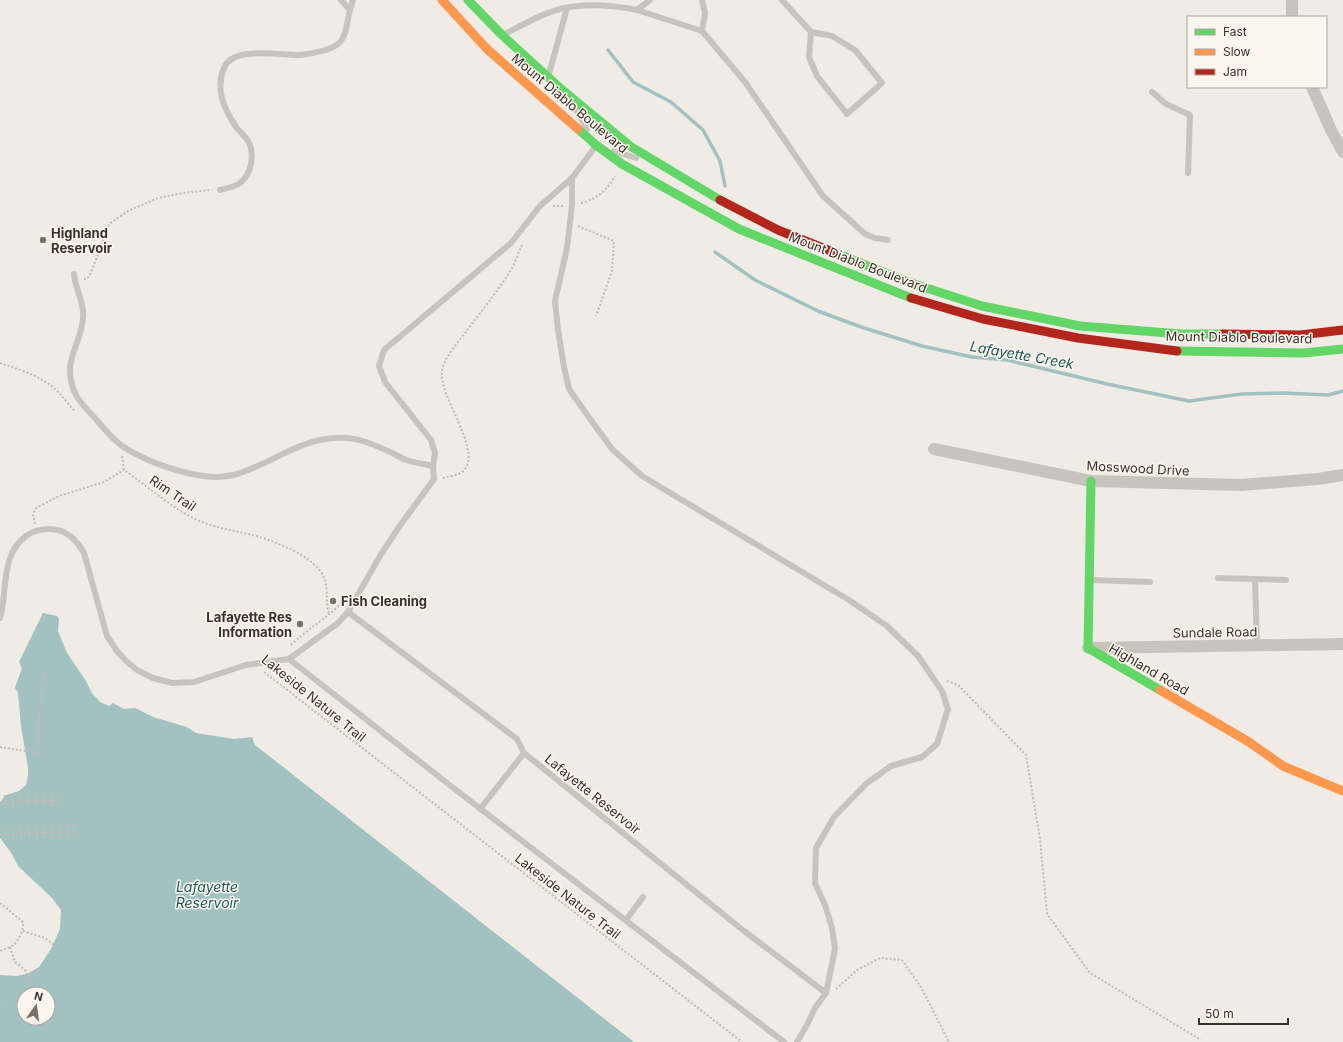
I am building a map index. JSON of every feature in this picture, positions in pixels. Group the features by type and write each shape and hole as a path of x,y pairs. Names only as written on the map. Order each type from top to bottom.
{"main road":[{"name":"Mount Diablo Boulevard","path":"442,0 487,49 596,145 622,164 739,229 903,296 983,319 1078,338 1182,352 1303,353 1343,349"},
{"name":"Mount Diablo Boulevard","path":"468,0 502,35 548,78 630,146 710,195 778,230 908,282 982,306 1080,326 1181,334 1300,335 1343,330"},
{"name":"Highland Road","path":"1091,481 1088,648 1256,746 1283,766 1343,791"}],"street":[{"path":"1292,0 1292,16"},
{"path":"1312,88 1331,130 1343,152"},
{"name":"Mosswood Drive","path":"934,449 1091,481 1241,485 1318,479 1343,475"},
{"name":"Sundale Road","path":"1088,648 1343,644"}],"lane":[{"path":"341,0 350,10"},
{"path":"220,190 235,186 241,182 249,170 252,156 248,140 237,128 224,105 220,91 220,83 221,74 225,64 232,58 243,55 261,53 301,55 329,49 339,43 344,35 354,0"},
{"path":"637,10 650,0"},
{"path":"702,0 705,13 702,30"},
{"path":"782,0 811,32 832,36 855,50 882,83 847,114 818,76 809,57 811,32"},
{"path":"502,35 560,9 592,6 615,6 637,10 702,30 745,82 823,196 865,234 875,238 888,240"},
{"path":"548,78 567,8"},
{"path":"1152,92 1166,104 1190,115 1188,173"},
{"path":"569,96 596,145 662,166"},
{"path":"0,618 12,551 18,543 33,532 42,529 59,529 73,538 79,544 84,553 107,636 126,661 137,670 153,678 172,683 194,682 253,664 289,659 338,623 348,612 380,556 399,527 434,479 433,466 435,453 431,440 385,382 379,366 384,350 510,244 540,206 572,178 596,145"},
{"path":"572,178 572,205 567,248 556,301 558,330 569,389 612,449 642,476 836,592 887,626 918,656 942,691 948,709 936,744 922,757 891,766 867,783 834,817 816,848 814,883 825,905 832,928 835,949 828,993 815,1008 797,1042"},
{"path":"74,276 84,318 70,364 74,392 91,414 121,445 149,460 174,469 210,477 233,475 258,466 296,447 314,440 336,438 356,439 374,445 406,460 433,466"},
{"path":"1218,578 1286,580"},
{"path":"1256,579 1257,645"},
{"path":"1089,580 1150,582"},
{"name":"Lafayette Reservoir","path":"348,612 517,739 524,752 744,931 828,993"},
{"path":"289,659 480,809 784,1042"},
{"path":"480,809 524,752"},
{"path":"626,920 643,897"}],"path":[{"path":"546,208 585,203 604,192 610,187 622,164"},
{"path":"74,276 86,279 91,273 109,224 128,211 158,198 183,193 220,190"},
{"path":"570,223 614,241 612,271 596,316"},
{"path":"434,479 456,475 465,469 468,460 468,450 465,439 444,386 442,371 452,351 511,269 523,243"},
{"path":"0,362 37,376 60,394 77,413"},
{"path":"33,532 35,524 33,514 36,508 59,496 104,482 124,470 121,445"},
{"name":"Rim Trail","path":"124,470 142,482 163,500 196,519 216,527 273,541 302,555 323,575 326,584 326,600 329,614"},
{"name":"Lakeside Nature Trail","path":"288,648 299,637 342,603 346,596"},
{"path":"329,614 338,623"},
{"name":"Lakeside Nature Trail","path":"253,664 742,1042"},
{"path":"38,758 39,714 44,672"},
{"path":"932,677 958,685 1026,755 1040,840 1047,914 1090,973 1201,1040"},
{"path":"0,747 38,753"},
{"path":"59,791 60,806"},
{"path":"43,792 44,807"},
{"path":"51,792 52,807"},
{"path":"20,793 21,809"},
{"path":"28,793 28,809"},
{"path":"35,793 36,808"},
{"path":"12,794 13,810"},
{"path":"5,795 5,810"},
{"path":"0,802 59,800"},
{"path":"44,824 44,839"},
{"path":"51,824 52,839"},
{"path":"59,824 60,838"},
{"path":"67,824 67,838"},
{"path":"74,824 75,838"},
{"path":"21,825 22,839"},
{"path":"28,825 29,839"},
{"path":"36,825 37,839"},
{"path":"6,826 6,841"},
{"path":"14,826 14,840"},
{"path":"0,834 74,831"},
{"path":"0,903 23,922 23,931 13,945 0,951"},
{"path":"23,931 45,938 57,947"},
{"path":"10,947 15,962 25,970 32,986"},
{"path":"828,993 857,970 880,958 902,960 921,987 948,1042"},
{"path":"0,1006 5,1006"}],"water":[{"name":"Lafayette Reservoir","path":"43,613 57,616 59,619 58,631 67,653 86,681 92,693 100,702 109,706 113,703 124,709 135,708 153,717 187,727 196,733 234,739 252,737 255,745 634,1042 0,1042 0,975 16,976 27,974 39,967 51,949 60,929 61,910 52,898 18,866 12,854 0,838 0,802 6,795 19,791 26,785 28,776 18,693 15,688 22,668 19,662"}],"waterway":[{"name":"Lafayette Creek","path":"608,50 633,82 671,102 703,130 720,161 725,186"},
{"name":"Lafayette Creek","path":"715,252 755,280 818,311 861,327 922,346 972,357 1007,360 1107,384 1189,401 1242,394 1284,393 1328,395 1343,391"}],"traffic: fast":[{"path":"468,0 502,35 560,88 630,146 720,200"},
{"path":"578,129 596,145 622,164 739,229 911,298"},
{"path":"833,252 908,282 982,306 1080,326 1181,334 1223,334"},
{"path":"1177,351 1303,353 1343,349"},
{"path":"1091,481 1088,648 1160,690"}],"traffic: slow":[{"path":"442,0 487,49 578,129"},
{"path":"1160,690 1249,742 1283,766 1343,791"}],"traffic: jam":[{"path":"720,200 778,230 833,252"},
{"path":"911,298 983,319 1078,338 1177,351"},
{"path":"1223,334 1300,335 1343,330"}],"place":[{"name":"Highland Reservoir","path":"43,240"},
{"name":"Fish Cleaning","path":"333,601"},
{"name":"Lafayette Res Information","path":"300,624"}]}
